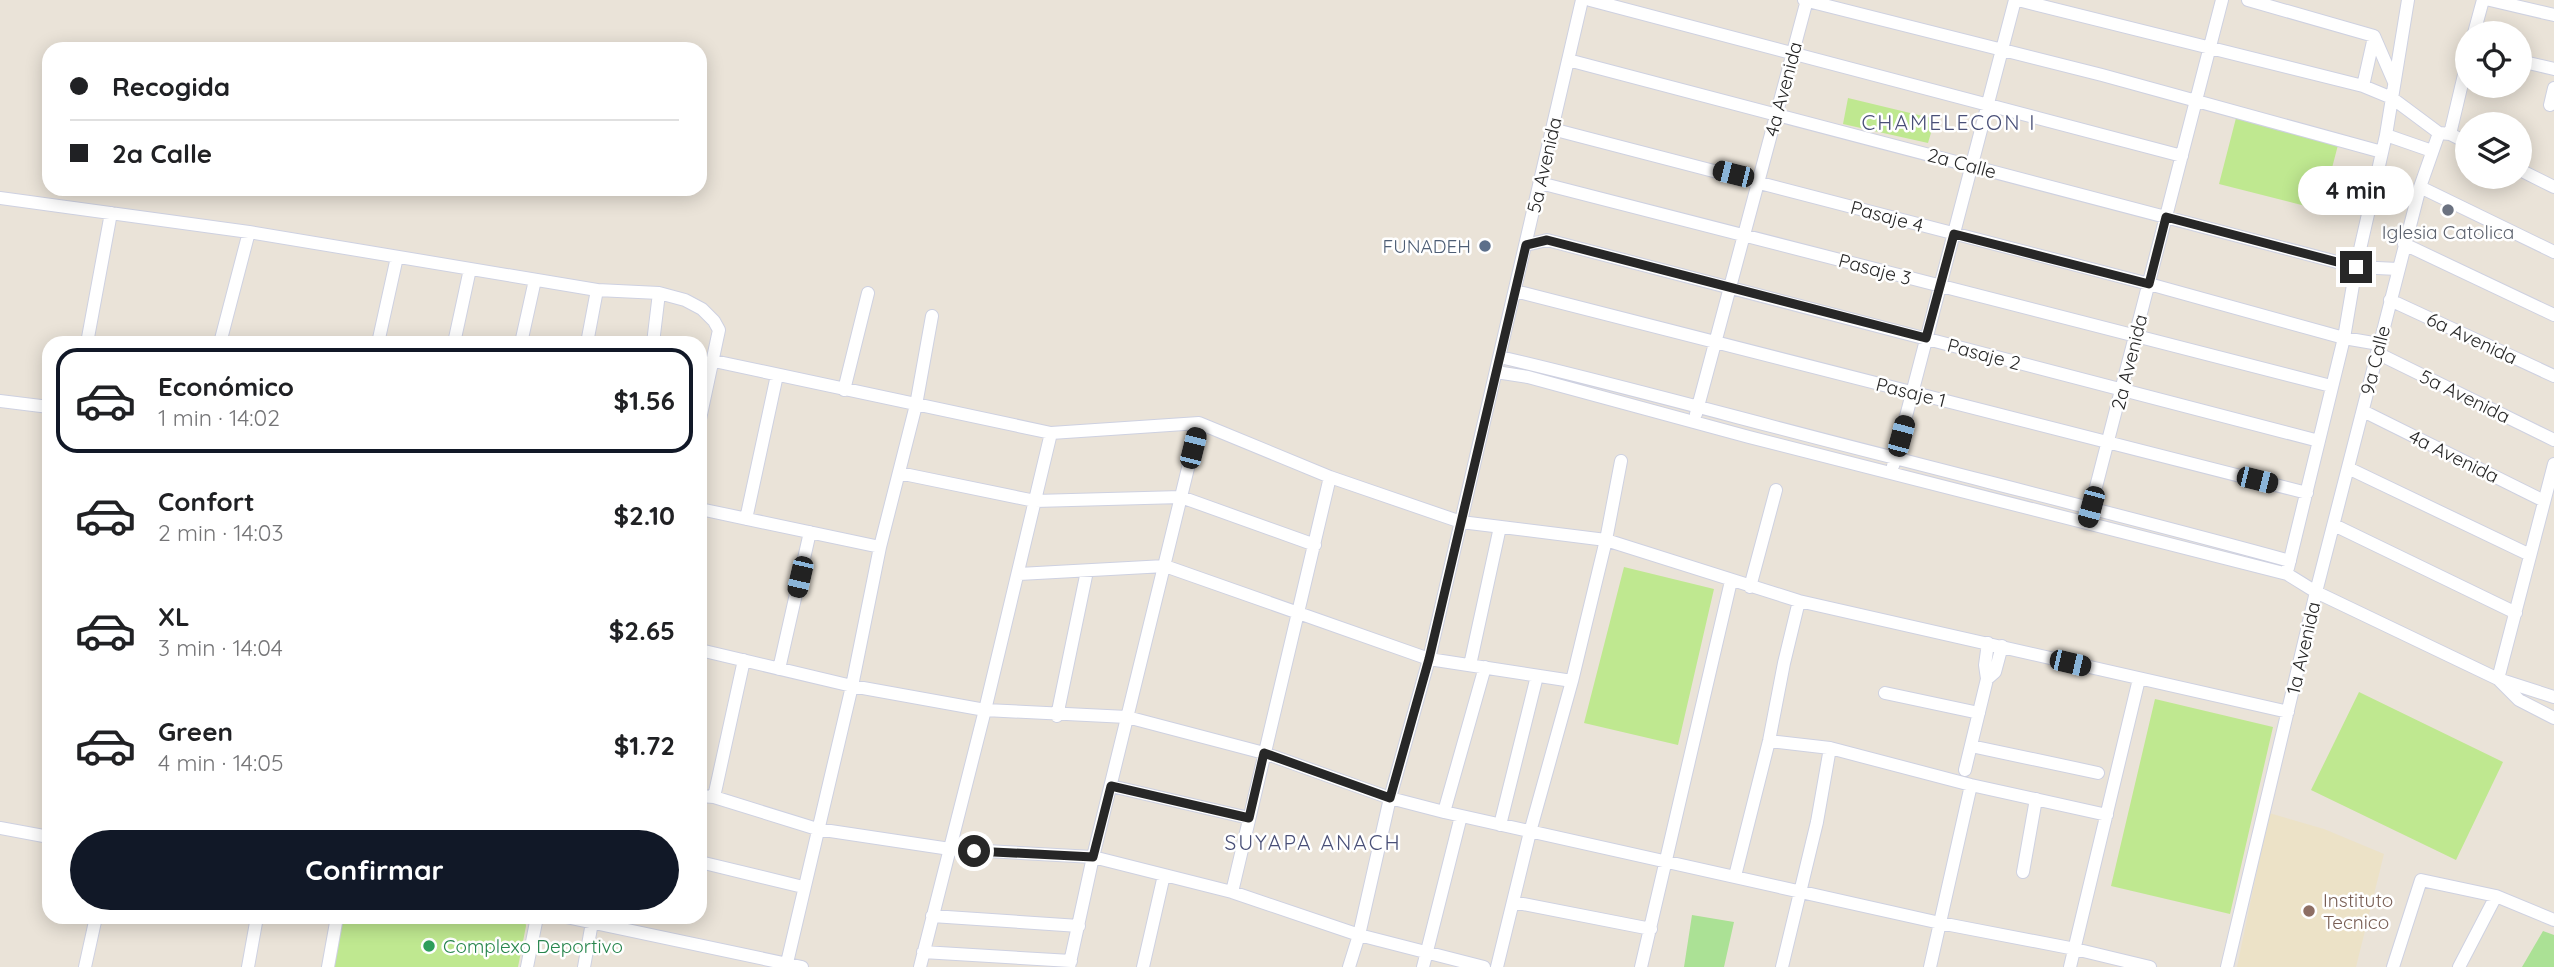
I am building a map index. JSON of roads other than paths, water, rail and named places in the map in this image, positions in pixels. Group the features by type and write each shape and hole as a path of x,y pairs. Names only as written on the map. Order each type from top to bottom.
{"street":[{"name":"5a Avenida","path":"1349,967 1359,935 1390,798 1429,659 1582,0"},
{"path":"1590,0 2182,156"},
{"path":"1806,0 2102,75 2382,152"},
{"name":"4a Avenida","path":"1694,421 1806,0"},
{"path":"1891,473 2017,0 2363,86 2392,98 2455,138"},
{"name":"2a Avenida","path":"2088,522 2222,0"},
{"path":"2248,0 2374,36"},
{"path":"2289,567 2344,338 2356,267 2386,135 2408,0"},
{"path":"2477,21 2483,0"},
{"path":"2490,0 2554,15"},
{"path":"2363,86 2374,36"},
{"path":"2374,36 2394,82"},
{"name":"2a Calle","path":"1568,60 2356,267 2398,269"},
{"path":"2532,64 2554,69"},
{"path":"2550,105 2554,88"},
{"name":"9a Calle","path":"2316,592 2420,187 2432,151 2444,133 2455,98"},
{"name":"Pasaje 4","path":"1552,129 2149,284 2344,338"},
{"path":"2386,135 2432,151"},
{"path":"2532,176 2554,187"},
{"name":"Pasaje 3","path":"1540,183 2331,386"},
{"path":"2420,187 2554,252"},
{"path":"0,198 249,232 597,290 659,293 685,300 702,309 719,330 707,388"},
{"path":"88,336 111,214"},
{"path":"222,336 249,232"},
{"name":"Pasaje 2","path":"1526,245 1547,240 2319,442"},
{"path":"2404,244 2554,315"},
{"path":"380,336 397,257"},
{"path":"456,336 470,269"},
{"path":"523,336 535,280"},
{"path":"588,336 597,290"},
{"name":"Pasaje 1","path":"1515,291 2307,493"},
{"path":"654,336 659,293"},
{"path":"844,390 868,293"},
{"name":"6a Avenida","path":"2390,300 2554,376"},
{"path":"787,965 803,887 852,686 880,547 916,405 932,316"},
{"name":"5a Avenida","path":"2344,338 2378,348 2554,440"},
{"path":"1500,357 2091,507 2289,567 2316,592"},
{"path":"713,361 1051,433 1199,424 1330,477 1461,522 1606,540 1799,601 2288,712"},
{"path":"1496,372 1528,377 2088,522 2289,567"},
{"path":"746,519 777,375"},
{"path":"0,401 42,406"},
{"name":"4a Avenida","path":"2363,411 2544,501"},
{"path":"923,952 1070,964 1093,857 1199,424"},
{"path":"920,967 1019,574 1051,433"},
{"path":"1497,967 1530,832 1572,681 1606,540 1621,461"},
{"path":"2553,693 2498,679 2554,464"},
{"path":"2348,468 2530,555"},
{"path":"900,473 1035,502 1181,496 1315,545"},
{"path":"1233,892 1330,477"},
{"path":"1750,587 1776,490"},
{"path":"707,511 880,547"},
{"path":"2334,525 2515,613"},
{"path":"1470,665 1500,527"},
{"path":"779,669 810,532"},
{"path":"1019,574 1165,566 1429,659 1572,681"},
{"path":"1056,716 1087,571"},
{"path":"1641,967 1731,581"},
{"name":"1a Avenida","path":"2227,967 2316,592 2498,679 2519,700 2554,719"},
{"path":"1735,876 1769,741 1799,601"},
{"path":"1965,770 1987,679 1985,665 1988,643"},
{"path":"1987,679 1995,672 2001,646"},
{"path":"707,652 852,686 985,710 1056,716 1127,717 1264,753 1390,798 1444,812 1940,923 2075,948 2150,967"},
{"path":"714,797 744,660"},
{"path":"1444,812 1485,667"},
{"path":"1500,825 1537,676"},
{"path":"2070,967 2138,679"},
{"path":"1885,693 1979,713"},
{"path":"1769,741 1830,748 1971,785 2107,815"},
{"path":"1971,746 2098,773"},
{"path":"1782,967 1801,891 1830,748"},
{"path":"1930,967 1971,785"},
{"path":"1111,786 1249,818"},
{"path":"707,796 817,829 950,849 1093,857 1233,892 1359,935 1484,967"},
{"path":"2023,872 2036,799"},
{"path":"1423,967 1461,816"},
{"path":"0,828 42,836"},
{"path":"707,864 803,887"},
{"path":"1143,967 1164,875"},
{"path":"2393,967 2421,880 2496,896 2554,920"},
{"path":"2459,967 2496,896"},
{"path":"1513,902 1651,929"},
{"path":"932,916 1079,926"},
{"path":"85,967 94,924"},
{"path":"248,967 256,924"},
{"path":"328,967 336,924"},
{"path":"527,967 536,924"},
{"path":"584,967 592,924"},
{"path":"614,924 802,967"}],"place":[{"name":"Iglesia Catolica","path":"2448,210"},
{"name":"FUNADEH","path":"1485,246"},
{"name":"Instituto Tecnico","path":"2309,911"},
{"name":"Complexo Deportivo","path":"429,946"}],"district":[{"name":"CHAMELECON I","path":"1949,122"},
{"name":"SUYAPA ANACH","path":"1313,842"}]}
